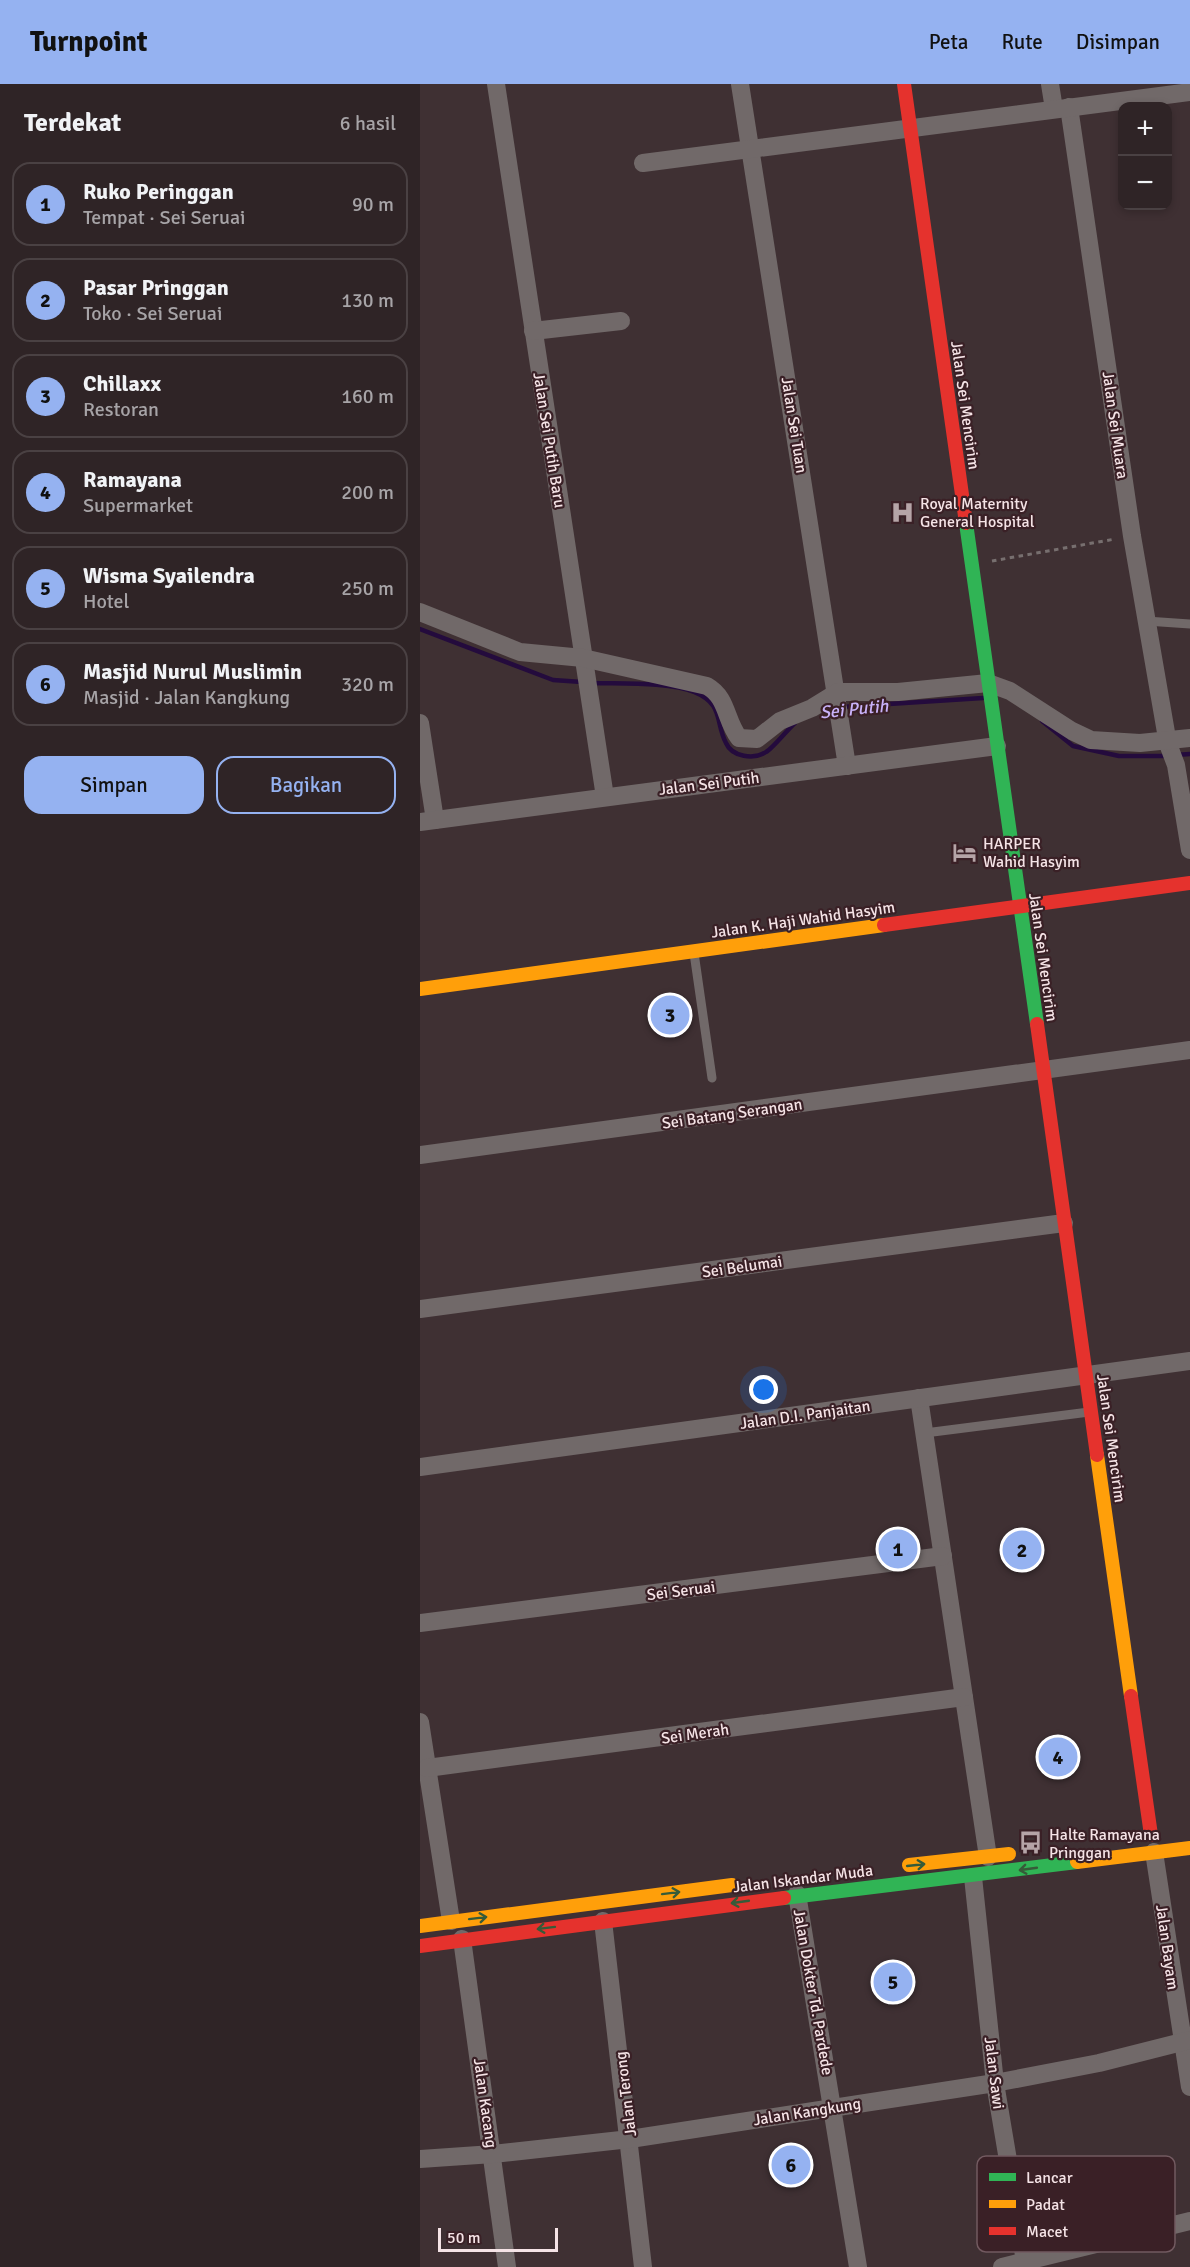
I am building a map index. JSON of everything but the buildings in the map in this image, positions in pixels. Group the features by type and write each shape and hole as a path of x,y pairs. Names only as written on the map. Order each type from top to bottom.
{"street":[{"name":"Jalan Sei Putih Baru","path":"496,84 605,796"},
{"name":"Jalan Sei Tuan","path":"740,84 847,766"},
{"name":"Jalan Sei Mencirim","path":"904,84 1151,1840"},
{"name":"Jalan Sei Muara","path":"1050,84 1061,108 1167,742 1176,765 1190,850"},
{"path":"643,163 1190,92"},
{"path":"533,331 621,321"},
{"path":"420,612 520,652 583,658 707,686 718,693 733,730 740,738 757,738 780,721 812,708 898,692 989,685 1010,691 1072,731 1091,740 1113,743 1167,742 1190,738"},
{"path":"420,723 428,821"},
{"name":"Jalan Sei Putih","path":"428,821 997,746"},
{"name":"Jalan K. Haji Wahid Hasyim","path":"420,989 1190,883"},
{"name":"Sei Batang Serangan","path":"420,1155 1190,1050"},
{"name":"Sei Belumai","path":"420,1309 1064,1223"},
{"name":"Jalan D.I. Panjaitan","path":"420,1467 1190,1361"},
{"name":"Jalan Sawi","path":"919,1398 964,1697 983,1869 995,2083 1008,2156"},
{"name":"Sei Seruai","path":"420,1623 943,1556"},
{"name":"Sei Merah","path":"427,1768 964,1697"},
{"path":"420,1722 450,1921 457,1940"},
{"name":"Jalan Iskandar Muda","path":"420,1946 603,1921 796,1886 983,1869 1151,1840 1190,1848"},
{"name":"Jalan Bayam","path":"1151,1840 1186,2040 1190,2087"},
{"name":"Jalan Iskandar Muda","path":"897,1867 983,1869 1023,1852"},
{"name":"Jalan Iskandar Muda","path":"420,1926 748,1884"},
{"name":"Jalan Dokter Td. Pardede","path":"796,1886 834,2107 858,2267"},
{"name":"Jalan Terong","path":"603,1921 643,2267"},
{"name":"Jalan Kacang","path":"457,1940 494,2154 507,2267"},
{"name":"Jalan Kangkung","path":"420,2159 494,2154 630,2139 995,2083 1099,2063 1186,2040"},
{"path":"1175,2225 1190,2221"},
{"path":"1002,2267 1026,2264 1072,2252"}],"lane":[{"path":"1146,621 1190,624"},
{"path":"694,950 712,1078"},
{"path":"924,1433 1091,1412"}],"path":[{"path":"971,564 1132,536"}],"waterway":[{"name":"Sei Putih","path":"420,629 553,680 582,682"},
{"name":"Sei Putih","path":"593,683 659,685 694,692 704,697 714,708 729,748 744,756 756,756 766,752 795,723"},
{"name":"Sei Putih","path":"842,707 983,698"},
{"name":"Sei Putih","path":"1042,721 1073,746 1119,756 1168,756"},
{"name":"Sei Putih","path":"1176,755 1190,754"}],"traffic: fast":[{"path":"966,523 1037,1024"},
{"path":"784,1898 1077,1862"}],"traffic: slow":[{"path":"420,989 884,925"},
{"path":"1097,1455 1131,1696"},
{"path":"1077,1862 1190,1848"},
{"path":"909,1865 1009,1854"},
{"path":"420,1926 732,1885"}],"traffic: jam":[{"path":"904,84 966,523"},
{"path":"884,925 1190,883"},
{"path":"1037,1024 1097,1455"},
{"path":"1131,1696 1151,1835"},
{"path":"420,1946 784,1898"}],"place":[{"name":"Royal Maternity General Hospital","path":"902,512"},
{"name":"HARPER Wahid Hasyim","path":"965,852"},
{"name":"Chillaxx","path":"670,1015"},
{"name":"Ruko Peringgan","path":"898,1549"},
{"name":"Pasar Pringgan","path":"1022,1550"},
{"name":"Ramayana","path":"1058,1757"},
{"name":"Halte Ramayana Pringgan","path":"1031,1843"},
{"name":"Wisma Syailendra","path":"893,1982"},
{"name":"Masjid Nurul Muslimin","path":"791,2165"}]}
